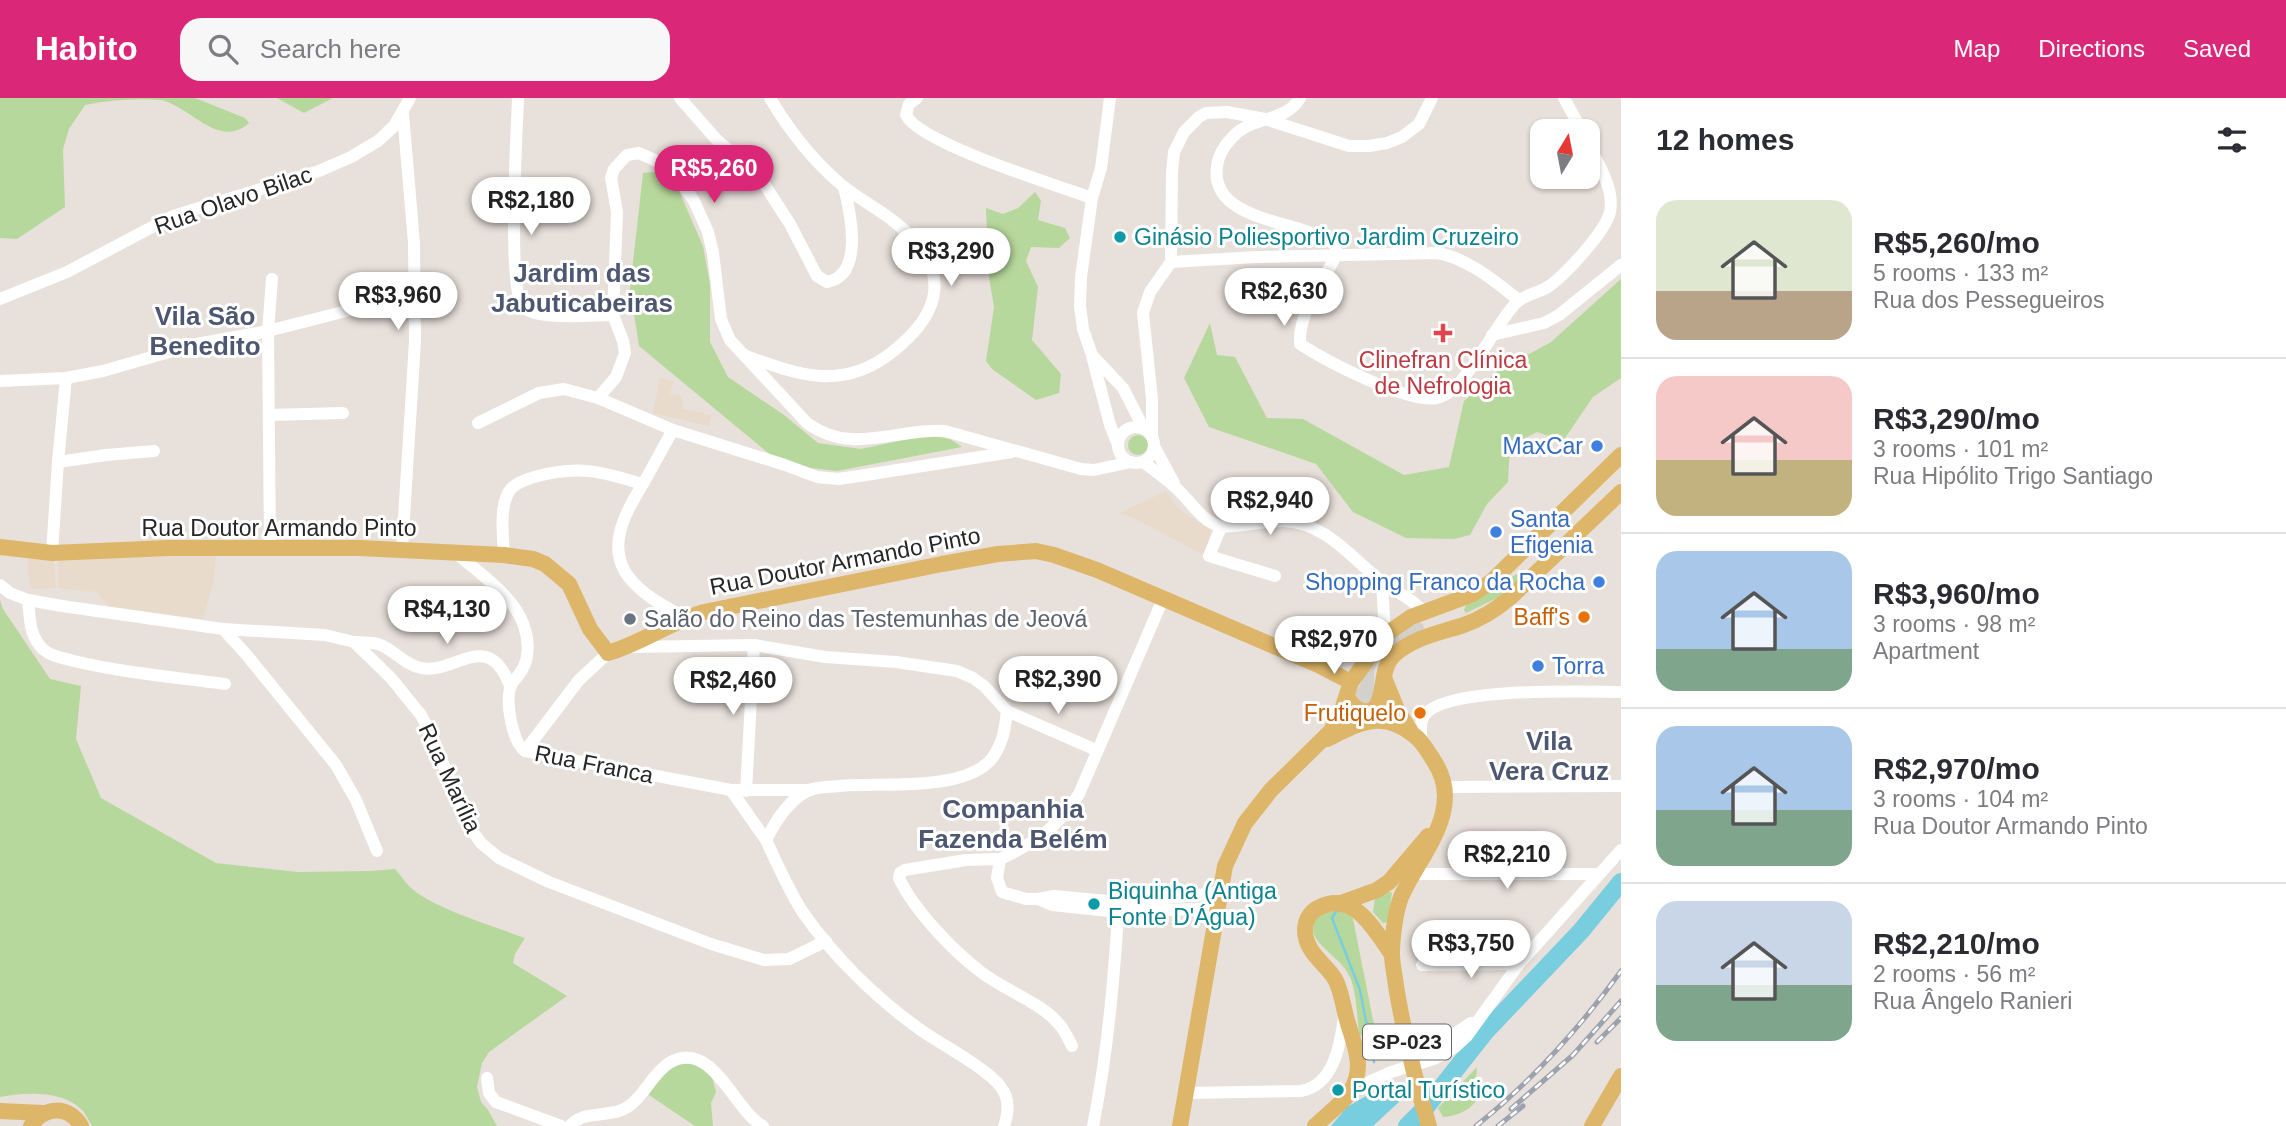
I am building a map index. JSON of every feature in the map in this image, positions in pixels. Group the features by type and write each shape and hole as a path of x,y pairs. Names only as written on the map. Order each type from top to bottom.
{"main road":[{"path":"1181,1126 1225,866 1245,823 1271,790 1335,724 1349,690 1385,635 1412,617 1473,594 1492,581 1621,455"},
{"path":"1445,787 1439,769 1398,712 1385,680 1387,666 1393,656 1433,633 1476,620 1503,603 1621,492"},
{"name":"Rua Doutor Armando Pinto","path":"0,547 52,553 270,547 455,552 533,559 559,574 575,594 590,629 608,653 627,647 685,618 942,564 998,554 1035,551 1097,570 1318,665 1349,690 1357,709 1371,711 1378,705 1385,680"},
{"path":"1445,605 1446,619 1455,628"},
{"path":"1424,612 1431,622 1433,633"},
{"path":"1321,741 1370,720 1387,721 1417,738"},
{"name":"SP-023","path":"1430,1126 1404,1029 1392,955 1398,906 1438,826 1446,797 1445,787"},
{"name":"SP-023","path":"1349,1094 1358,1054 1335,980 1310,947 1305,933 1307,919 1319,907 1341,903 1377,890 1389,882 1438,826"},
{"name":"SP-023","path":"1341,903 1351,906 1362,915 1392,955"},
{"path":"1592,1126 1621,1077"},
{"path":"1315,1126 1349,1094"},
{"path":"0,1111 43,1113 61,1110 70,1113 81,1126"},
{"path":"32,1126 43,1113"}],"street":[{"name":"Rua Olavo Bilac","path":"0,299 67,272 173,216 339,163 378,141 403,114 410,98"},
{"path":"518,98 514,207 515,270 520,302 523,308 537,315 613,316"},
{"path":"680,98 715,138 761,179 790,223 817,276 827,282 840,275 853,247 844,187"},
{"path":"746,356 808,375 835,377 857,373 877,364 919,328 934,297 934,281 923,250 895,222 844,187 806,150 789,130 770,98"},
{"path":"916,98 909,104 906,115 912,125 928,135 1092,198"},
{"path":"1110,98 1101,168 1092,198 1081,276 1080,306 1083,328 1110,425 1122,456 1137,462 1178,489"},
{"path":"1300,98 1288,112 1245,127 1230,140 1220,154 1217,165 1218,183 1238,208 1335,244 1338,254 1301,325 1300,344 1317,355 1406,395 1435,399 1454,390 1519,300 1546,288 1577,260 1608,218 1611,205 1608,187 1600,170"},
{"path":"598,398 616,377 625,353 613,316 617,212 612,187 614,169 627,155 639,153 660,162 694,201 710,242 724,329 730,340 807,423 820,433 856,441 924,429 966,435 1081,469 1100,469 1137,462 1151,454 1152,400 1143,313 1150,292 1171,262 1174,152 1184,132 1206,113 1227,112 1265,119 1349,146 1369,146 1394,140 1419,124 1433,98"},
{"path":"1564,98 1575,119"},
{"path":"402,550 414,365 414,243 403,114"},
{"path":"1171,262 1338,254 1418,253 1453,256 1487,275 1519,300"},
{"path":"1493,335 1544,323 1559,315 1621,265"},
{"path":"270,547 268,331 272,279"},
{"path":"0,381 66,378 103,371 197,344 268,331 413,294"},
{"path":"1092,355 1123,388 1178,489 1195,508 1221,527 1262,521 1303,523 1316,528 1333,539 1382,582 1403,593 1424,612"},
{"path":"52,553 66,378"},
{"path":"478,423 539,393 564,389 598,398 673,430 817,477 838,479 1016,451"},
{"path":"269,415 343,413"},
{"path":"1100,469 1118,446 1121,434 1126,430 1138,427 1150,437"},
{"path":"673,430 629,505 618,539 621,561 632,582 656,601 685,618"},
{"path":"58,462 154,451"},
{"path":"504,555 505,501 509,491 519,483 553,472 587,470 642,484"},
{"path":"1221,527 1209,556 1275,576"},
{"path":"455,552 508,599 521,617 527,643 527,658 521,672 510,686"},
{"path":"1382,582 1385,635"},
{"path":"0,585 10,593 28,600 223,629 325,635 381,645 412,666 421,668 438,667 468,657 482,656 496,663 506,675 510,686"},
{"path":"1072,1046 1060,1024 1050,1015 982,973 957,952 925,917 899,878 900,873 966,860 1000,859 1033,843 1070,809 1079,794 1163,599"},
{"path":"28,600 30,628 43,650 52,655 107,669 225,684"},
{"path":"223,629 336,765 356,800 377,851"},
{"name":"Rua Marília","path":"354,642 391,678 421,715 467,824 481,843 499,858 549,883 711,944 753,957 778,961 789,959 826,941"},
{"path":"627,647 754,645 825,657 896,662 957,671 984,686 1007,711 1096,750"},
{"path":"746,791 754,645"},
{"path":"525,751 579,680 608,653"},
{"name":"Rua Franca","path":"510,686 514,735 516,743 525,751 746,791 938,782 968,775 987,764 1001,745 1007,711"},
{"path":"1417,738 1427,712 1459,699 1494,693 1621,692"},
{"path":"1445,787 1621,786"},
{"path":"731,790 766,840 802,910 826,941 892,1009 998,1083 1007,1098 1008,1106 1003,1126"},
{"path":"766,840 781,814 812,790"},
{"path":"1349,1094 1391,1072 1419,1065 1447,1053 1467,1036 1519,964 1621,850"},
{"path":"1000,859 997,878 1002,892 1016,897 1038,900 1054,896 1119,907 1219,901"},
{"path":"1415,874 1599,874"},
{"path":"1093,1126 1108,1037 1119,907"},
{"path":"1422,964 1519,964"},
{"path":"1187,1093 1301,1091 1315,1087 1338,1055 1345,1013"},
{"path":"1387,1041 1397,1049 1420,1047 1456,1033 1480,1017"},
{"path":"570,1126 580,1118 626,1109 662,1069 669,1063 683,1059 704,1063 715,1071 750,1116 763,1126"},
{"path":"488,1078 489,1093 496,1102 561,1126"}],"shaded area":[{"path":"660,378 674,381 670,394 681,396 683,409 712,415 709,426 653,413"},
{"path":"1166,491 1184,513 1211,530 1205,556 1120,513"},
{"path":"216,552 214,579 203,619 108,606 97,592 59,588 58,560"},
{"path":"28,558 54,558 56,588 31,589"},
{"path":"1419,622 1424,629 1382,652 1374,670 1375,699 1367,707 1357,703 1355,694 1374,658 1393,637"},
{"path":"1464,828 1530,829 1527,859 1455,856 1453,848"}],"green space":[{"path":"0,98 195,98 245,118 249,123 238,130 227,132 205,124 161,100 123,100 85,105 69,129 63,149 65,207 17,239 0,238"},
{"path":"277,98 333,98 304,113"},
{"path":"655,172 679,191 703,246 710,284 710,342 728,377 784,415 818,443 861,449 927,435 950,439 962,447 837,471 811,468 772,456 639,346 630,289 643,173"},
{"path":"1035,192 1041,201 1038,220 1065,228 1070,238 1059,248 1031,247 1026,261 1038,287 1032,340 1061,374 1059,393 1036,400 992,369 986,361 994,307 989,278 986,208 1003,214 1018,208"},
{"path":"1621,279 1621,378 1593,397 1563,441 1537,432 1510,446 1508,482 1487,504 1470,535 1454,539 1406,538 1353,512 1316,464 1209,427 1184,378 1210,323 1217,355 1235,357 1267,418 1303,419 1404,475 1449,467 1464,401 1498,371 1551,342"},
{"path":"1134,435 1142,435 1148,445 1142,455 1134,455 1128,449 1128,441"},
{"path":"1529,570 1497,598 1466,613 1464,610 1466,605 1515,575"},
{"path":"0,600 3,609 50,679 81,686 76,739 101,798 216,863 298,872 395,869 409,886 431,901 525,938 513,963 567,996 489,1052 482,1063 477,1087 481,1102 497,1126 92,1126 83,1111 66,1099 44,1094 0,1097"},
{"path":"1388,891 1392,893 1388,922 1383,923 1373,912 1375,898"},
{"path":"1329,907 1351,914 1353,919 1377,1040 1382,1051 1376,1050 1359,1034 1355,996 1349,975 1314,935 1313,927 1318,917"},
{"path":"693,1062 711,1073 716,1092 711,1103 713,1126 695,1126 646,1093 669,1065"},
{"path":"1477,1067 1476,1080 1482,1090 1476,1101 1462,1113 1443,1117 1438,1108"}],"water":[{"path":"1385,1085 1399,1102 1373,1126 1331,1126 1347,1107"}],"waterway":[{"path":"1407,1126 1426,1107 1486,1031 1581,931 1621,882"},
{"path":"1337,910 1332,918 1360,990 1374,1062"}],"railway":[{"path":"1476,1126 1554,1053 1621,971"},
{"path":"1511,1109 1573,1055 1621,1001"},
{"path":"1597,1042 1621,1018"},
{"path":"1498,1126 1523,1106"}],"place":[{"name":"Ginásio Poliesportivo Jardim Cruzeiro","path":"1120,237"},
{"name":"Clinefran Clínica de Nefrologia","path":"1443,333"},
{"name":"MaxCar","path":"1597,446"},
{"name":"Santa Efigenia","path":"1496,532"},
{"name":"Shopping Franco da Rocha","path":"1599,582"},
{"name":"Baff's","path":"1584,617"},
{"name":"Salão do Reino das Testemunhas de Jeová","path":"630,619"},
{"name":"Torra","path":"1538,666"},
{"name":"Frutiquelo","path":"1420,713"},
{"name":"Biquinha (Antiga Fonte D'Água)","path":"1094,904"},
{"name":"Portal Turístico","path":"1338,1090"}],"district":[{"name":"Jardim das Jabuticabeiras","path":"582,288"},
{"name":"Vila São Benedito","path":"205,331"},
{"name":"Vila Vera Cruz","path":"1549,756"},
{"name":"Companhia Fazenda Belém","path":"1013,824"}]}
